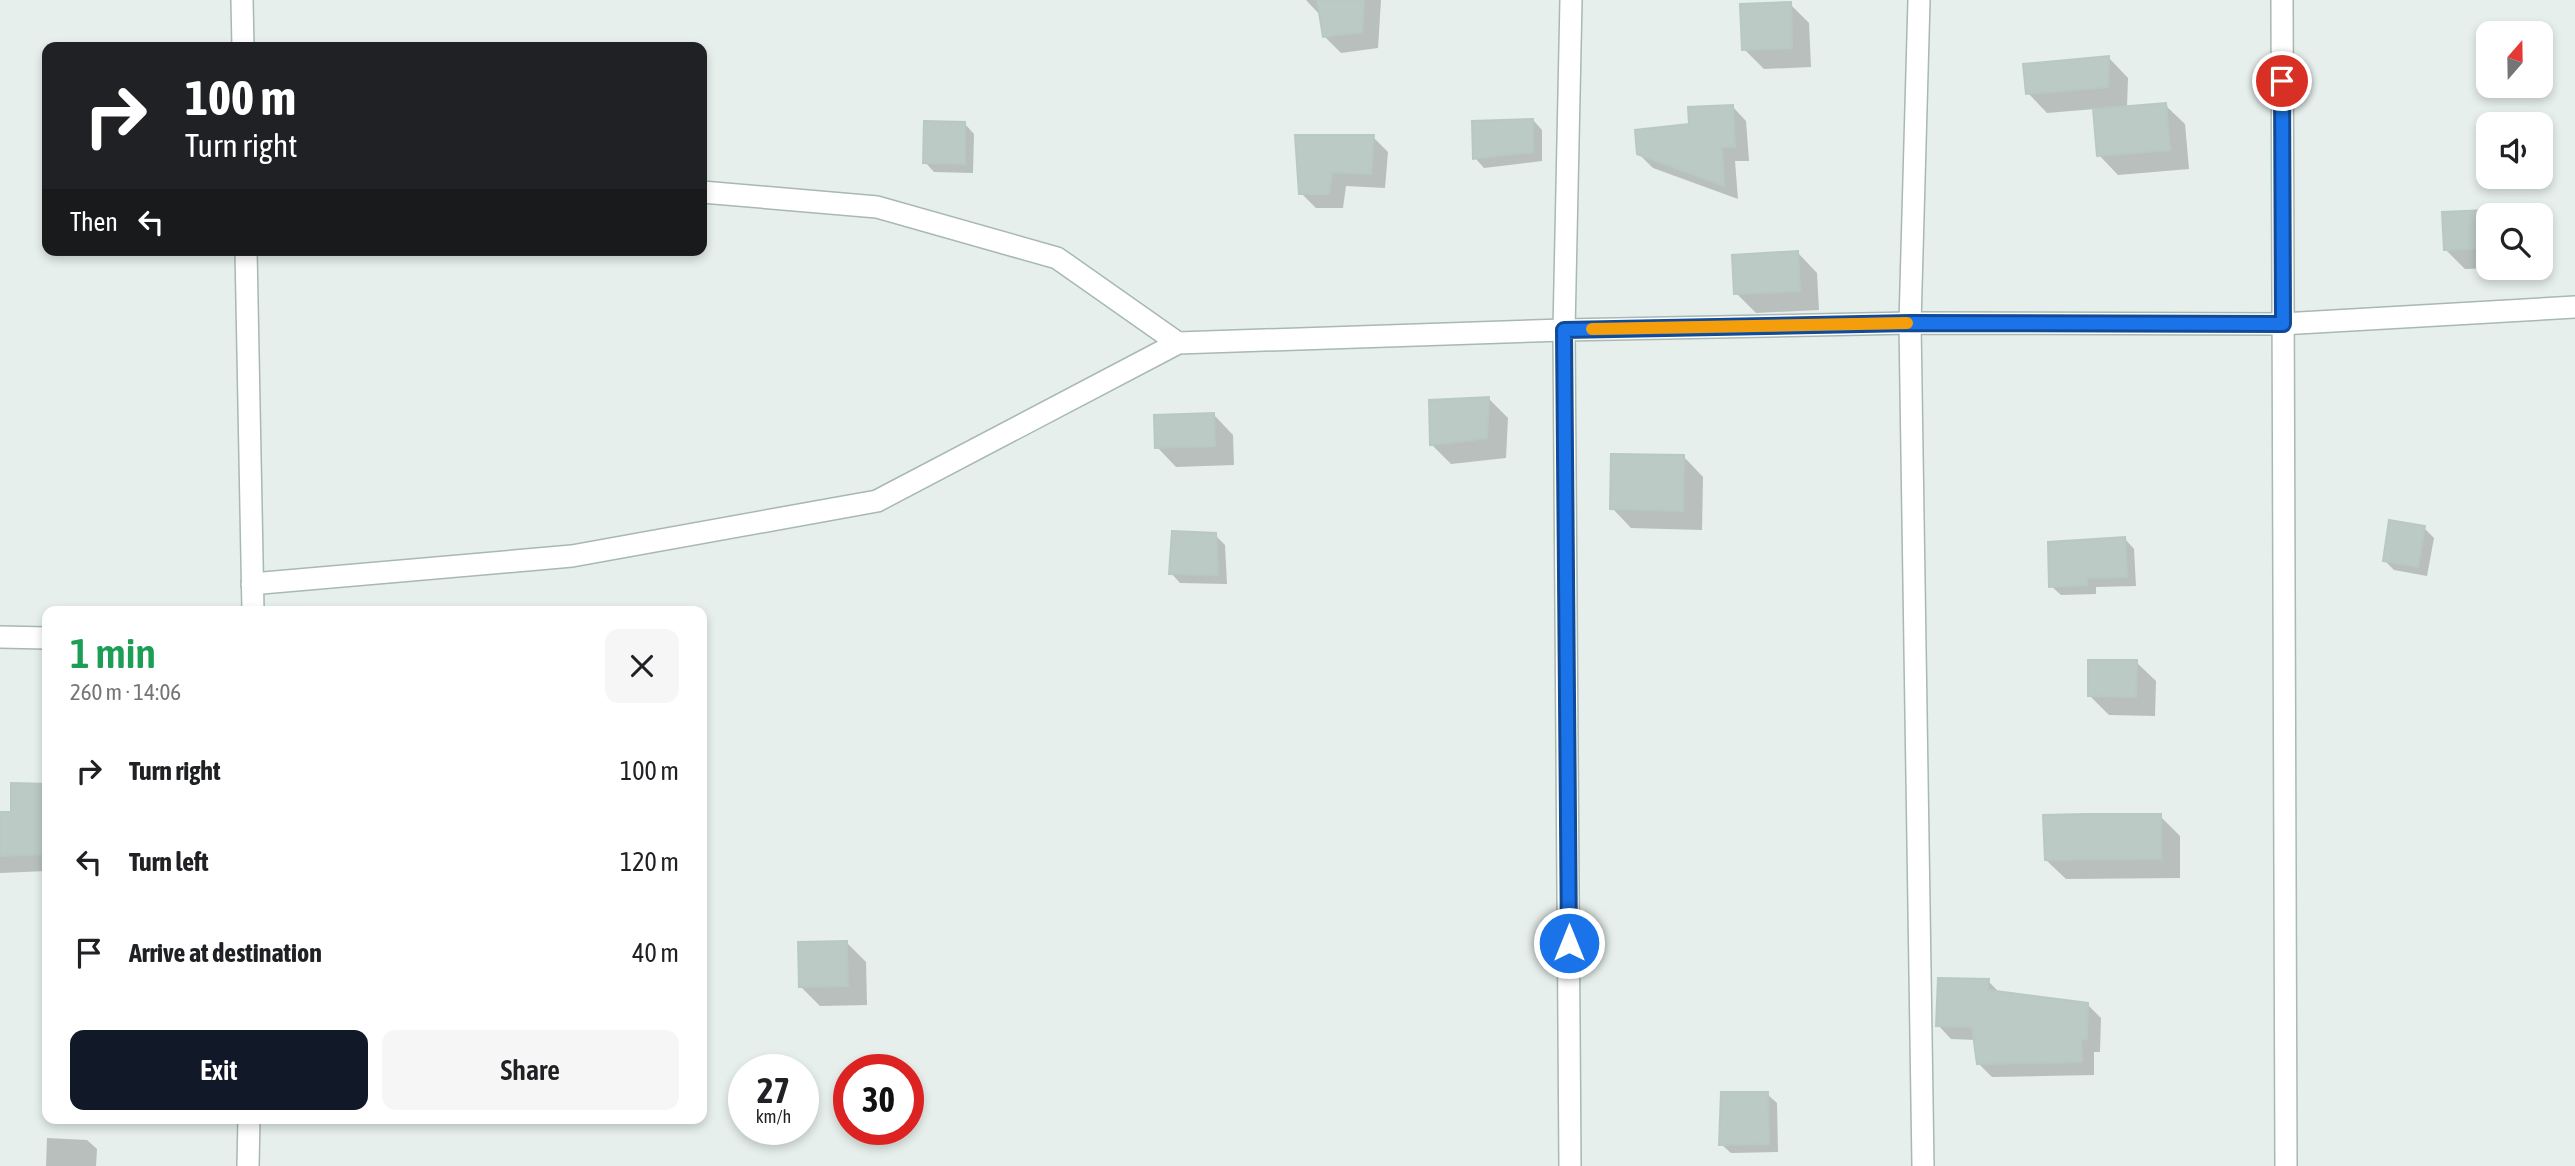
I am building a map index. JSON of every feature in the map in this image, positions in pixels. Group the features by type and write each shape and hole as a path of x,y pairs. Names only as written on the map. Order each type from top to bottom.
{"street":[{"path":"242,0 243,42"},
{"path":"1570,1166 1564,330 1571,0"},
{"path":"1919,0 1910,323 1923,1166"},
{"path":"2282,0 2286,1166"},
{"path":"707,192 877,207 1057,258 1178,344"},
{"path":"246,256 253,606"},
{"path":"252,584 572,556 877,501 1178,344 1564,330 1910,323 2283,324 2575,307"},
{"path":"0,637 42,638"},
{"path":"248,1166 249,1124"}],"building":[{"path":"1317,0 1364,0 1362,32 1323,37"},
{"path":"1791,2 1792,48 1742,50 1740,4"},
{"path":"2109,56 2108,87 2026,94 2023,64"},
{"path":"2166,103 2170,150 2097,156 2093,109"},
{"path":"1733,105 1735,147 1722,147 1724,186 1637,154 1635,130 1689,124 1688,107"},
{"path":"1533,119 1533,152 1473,159 1472,121"},
{"path":"924,121 965,122 965,164 923,163"},
{"path":"1295,135 1374,135 1371,174 1332,172 1329,194 1299,194"},
{"path":"2476,211 2476,249 2444,250 2442,212"},
{"path":"1798,251 1800,291 1734,294 1732,255"},
{"path":"1489,397 1487,438 1430,445 1429,400"},
{"path":"1214,413 1215,446 1155,448 1154,415"},
{"path":"1611,454 1684,455 1683,511 1610,509"},
{"path":"2389,520 2425,526 2418,567 2383,561"},
{"path":"1172,531 1216,533 1218,575 1169,574"},
{"path":"2125,537 2127,577 2087,578 2087,585 2049,587 2048,542"},
{"path":"2088,660 2137,660 2136,697 2088,696"},
{"path":"11,783 42,784 42,854 0,856 0,812 11,812"},
{"path":"2161,814 2161,859 2045,860 2043,815"},
{"path":"847,941 848,986 799,987 798,942"},
{"path":"1938,978 1989,979 1988,990 2088,1003 2087,1039 2081,1039 2082,1062 1977,1064 1972,1027 1936,1026"},
{"path":"1721,1092 1768,1092 1769,1144 1719,1145"}],"slow traffic":[{"path":"1592,329 1907,323"}],"route":[{"path":"1569,943 1564,330 1910,323 2283,324 2282,81"}]}
